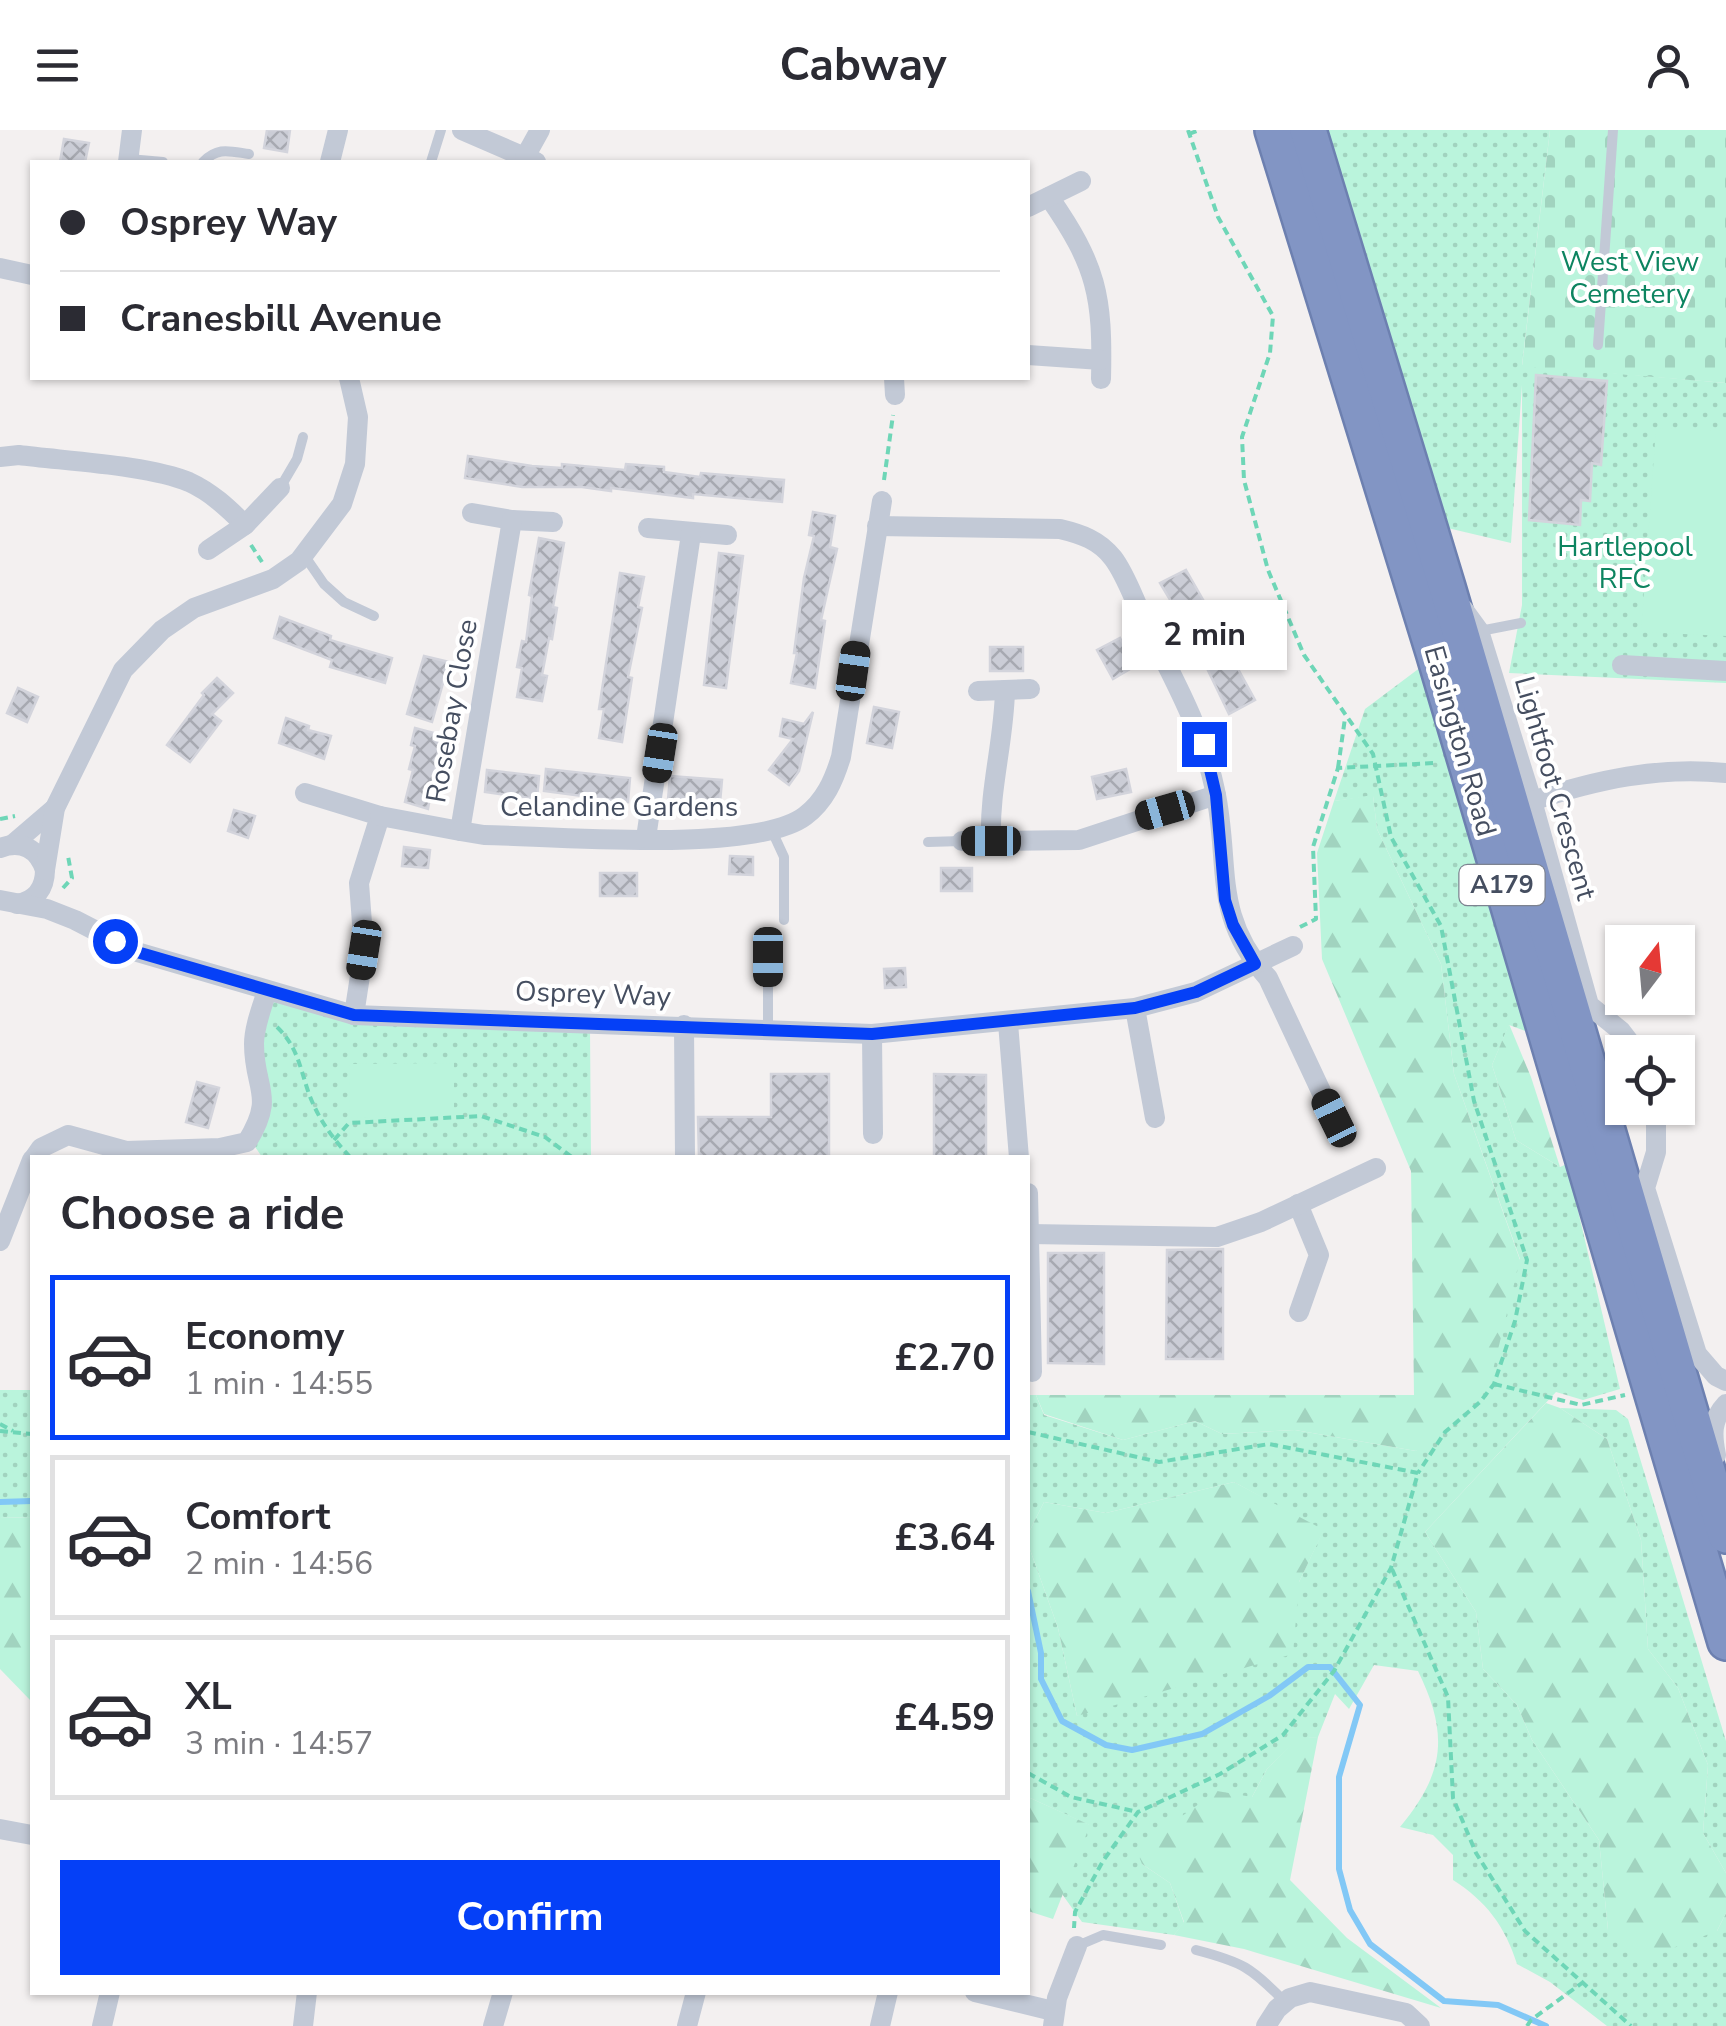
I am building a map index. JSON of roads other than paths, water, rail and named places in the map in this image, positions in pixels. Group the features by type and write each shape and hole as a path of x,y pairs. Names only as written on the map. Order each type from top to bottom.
{"highway":[{"name":"Easington Road","path":"1273,130 1428,633 1726,1642"},
{"name":"Easington Road","path":"1308,130 1722,1521"}],"street":[{"path":"128,160 132,130"},
{"path":"330,160 338,130"},
{"path":"462,130 530,160 540,130"},
{"path":"1030,206 1080,182"},
{"path":"1030,356 1101,370 1100,297 1080,248 1049,196"},
{"path":"0,268 30,275"},
{"path":"6,904 34,898 40,891 55,808 123,670 162,630 194,608 273,578 304,555 342,504 356,464 358,417 349,380"},
{"path":"0,457 97,466 187,481 222,503 242,527"},
{"path":"208,550 242,527 280,488"},
{"name":"Celandine Gardens","path":"460,831 484,835 713,839 772,831 805,816 833,786 841,757 882,501"},
{"path":"472,512 512,520 553,522"},
{"name":"Rosebay Close","path":"380,816 460,831 512,520"},
{"path":"877,526 1060,528 1089,536 1113,558 1204,744 1216,795 1225,900 1233,925 1255,964 1268,978 1334,1118"},
{"path":"648,528 727,535"},
{"path":"646,838 691,534"},
{"name":"Lightfoot Crescent","path":"1447,588 1479,631 1589,1005 1624,1035"},
{"path":"1622,665 1726,672"},
{"path":"978,690 1030,689"},
{"path":"991,841 991,795 1004,726 1006,690"},
{"path":"1532,801 1590,782 1636,774 1726,773"},
{"path":"305,793 380,816 359,883 364,950 354,1015"},
{"path":"962,841 1079,840 1216,795"},
{"path":"5,845 55,808"},
{"path":"5,845 34,851 45,872"},
{"name":"Osprey Way","path":"45,872 75,920"},
{"name":"Osprey Way","path":"6,904 47,910 137,952 354,1015 872,1034 1135,1008 1196,992 1292,946"},
{"path":"36,1155 41,1148 68,1135 126,1150 253,1150 264,1094 254,1041 267,990"},
{"path":"1135,1008 1155,1118"},
{"path":"1008,1023 1019,1155"},
{"path":"684,1025 685,1155"},
{"path":"872,1034 874,1134"},
{"path":"1656,1125 1656,1152 1645,1188 1697,1354 1726,1382"},
{"path":"0,1242 30,1167"},
{"path":"1032,1372 1030,1234 1217,1237 1261,1222 1376,1168"},
{"path":"1298,1204 1319,1255 1299,1312"},
{"path":"1722,1521 1712,1433 1718,1412 1726,1404"},
{"path":"0,1829 30,1835"},
{"path":"984,1995 1053,2019 1077,1946"},
{"path":"1266,2026 1285,2002 1310,1992 1406,2013 1420,2026"},
{"path":"102,2026 109,1995"},
{"path":"303,2026 307,1995"},
{"path":"493,2026 502,1995"},
{"path":"688,2026 695,1995"},
{"path":"880,2026 887,1995"}],"lane":[{"path":"432,160 441,130"},
{"path":"1598,345 1614,130"},
{"path":"205,160 222,150 249,154"},
{"path":"280,488 297,458 303,437"},
{"path":"304,555 324,584 344,602 374,616"},
{"path":"1479,631 1522,623"},
{"path":"772,831 784,856 784,920"},
{"path":"928,842 962,841"},
{"path":"768,957 768,1030"},
{"path":"1077,1946 1104,1936 1161,1945"},
{"path":"1196,1950 1239,1962 1256,1972 1285,2002"}],"waterway":[{"path":"0,1502 30,1501"},
{"path":"1030,1601 1041,1653 1041,1679 1062,1721 1106,1745 1132,1750 1202,1734 1269,1696 1308,1667 1330,1667 1360,1705 1339,1777 1339,1869 1350,1910 1370,1944 1444,2001 1498,2005 1546,2026"}],"park label":[{"name":"West View Cemetery","path":"1630,278"},
{"name":"Hartlepool RFC","path":"1625,563"}]}
